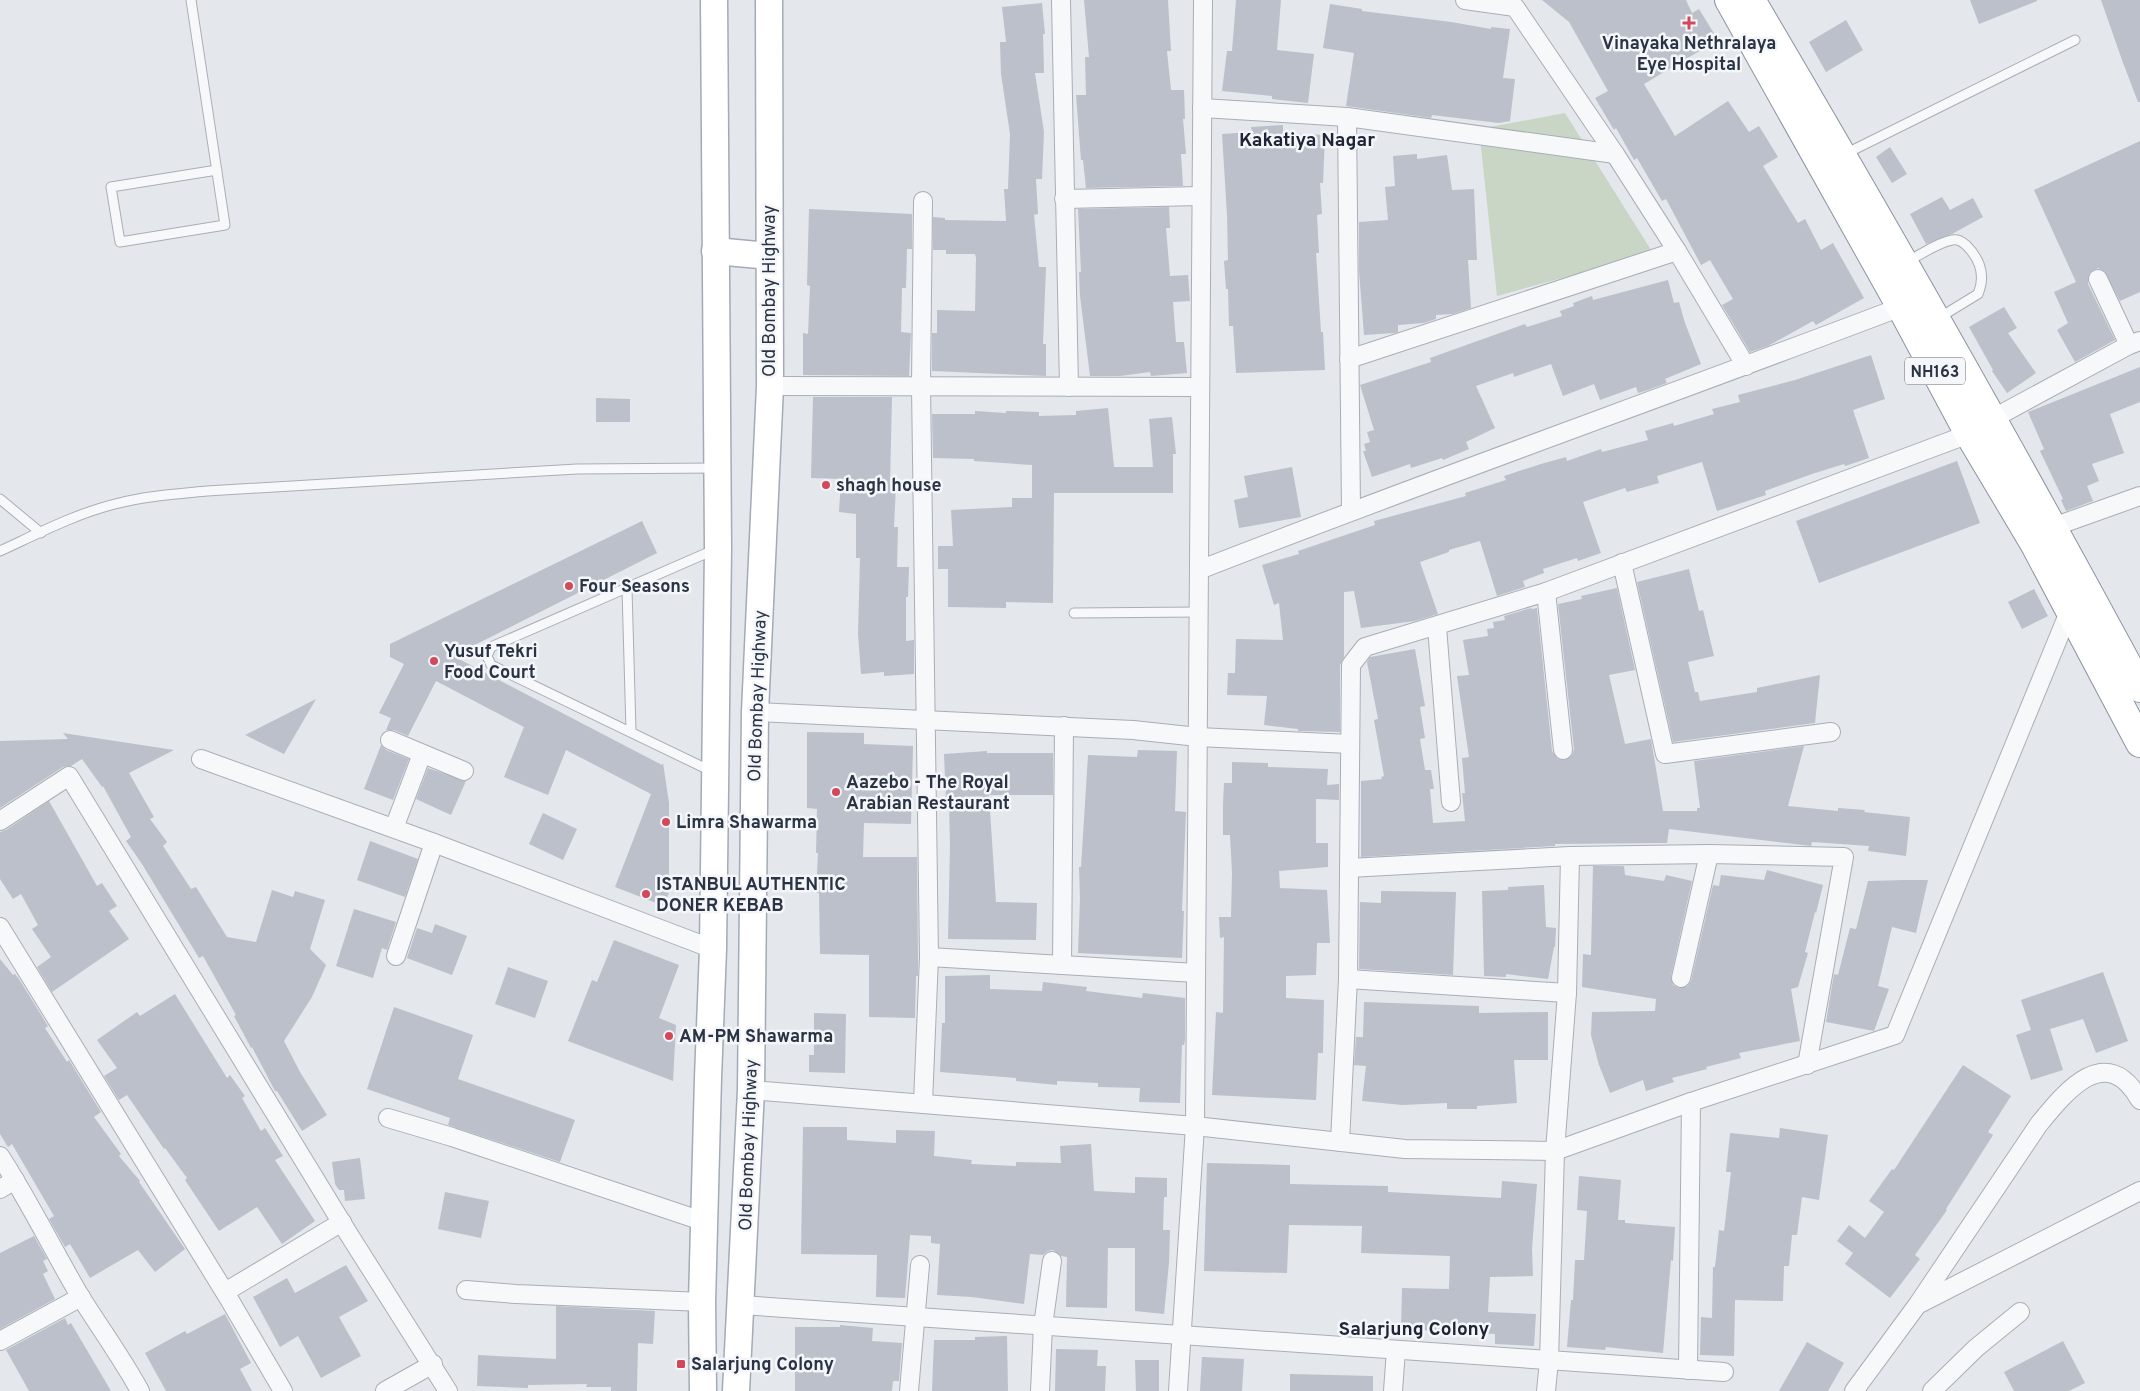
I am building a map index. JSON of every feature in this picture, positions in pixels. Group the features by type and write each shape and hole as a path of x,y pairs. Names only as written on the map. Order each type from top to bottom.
{"highway":[{"name":"NH163","path":"1728,0 1901,307 1969,434 2034,542 2069,612 2140,743"},
{"name":"NH163","path":"1751,0 1843,155 2054,527 2140,688"}],"main road":[{"path":"703,1391 702,1302 713,949 718,548 714,0"},
{"name":"Old Bombay Highway","path":"736,1391 751,1090 755,712 770,386 768,0"},
{"path":"716,252 769,256"}],"street":[{"path":"1061,0 1069,386"},
{"path":"1178,1391 1195,1126 1203,0"},
{"path":"1465,0 1515,7 1615,154 1677,251 1746,366"},
{"path":"1202,108 1346,117 1615,154"},
{"path":"1346,117 1351,510"},
{"path":"1064,199 1201,196"},
{"path":"923,200 921,386 929,957 924,1103"},
{"path":"1349,359 1677,251"},
{"path":"1992,419 2134,343 2098,279"},
{"path":"1199,570 1351,510 1746,366 1901,307"},
{"path":"770,386 1200,387"},
{"path":"1340,1142 1348,979 1351,665 1365,647 1437,627 1546,592 1622,562 1969,434"},
{"path":"2054,527 2139,502"},
{"path":"1622,562 1665,754 1831,732"},
{"path":"1546,592 1563,750"},
{"path":"751,1090 1195,1126 1405,1149 1555,1151 1691,1102 1896,1034 2069,612"},
{"path":"1437,627 1451,802"},
{"path":"755,712 1064,726 1133,730 1198,737 1350,744"},
{"path":"1062,965 1064,726"},
{"path":"390,740 464,771"},
{"path":"394,828 422,754"},
{"path":"201,759 394,828 713,949"},
{"path":"0,821 69,776 342,1222 433,1364 448,1391"},
{"path":"396,956 434,843"},
{"path":"1349,868 1570,856 1709,854 1844,857 1807,1065"},
{"path":"1681,978 1709,854"},
{"path":"1546,1391 1549,1361 1555,1151 1568,993 1570,856"},
{"path":"0,927 225,1292 283,1391"},
{"path":"929,957 1196,973"},
{"path":"1348,979 1568,993"},
{"path":"1854,1391 1918,1304 2039,1124 2057,1102 2080,1080 2096,1073 2109,1072 2121,1076 2134,1090 2140,1100"},
{"path":"1688,1370 1691,1102"},
{"path":"388,1118 452,1137 705,1222"},
{"path":"0,1156 16,1180 81,1297 122,1358 140,1391"},
{"path":"0,1190 16,1180"},
{"path":"1918,1304 2140,1190"},
{"path":"225,1292 342,1222"},
{"path":"1040,1391 1043,1326 1052,1261"},
{"path":"909,1391 920,1265"},
{"path":"466,1290 702,1302"},
{"path":"0,1341 81,1297"},
{"path":"741,1305 1724,1372"},
{"path":"1932,1391 1976,1348 2020,1312"},
{"path":"1393,1391 1396,1350"},
{"path":"385,1391 433,1364"}],"lane":[{"path":"191,0 217,170 225,225 120,242 111,188 217,170"},
{"path":"1843,155 2075,40"},
{"path":"1904,263 1942,243 1954,239 1960,240 1973,252 1980,263 1982,277 1978,294 1936,320"},
{"path":"0,551 80,515 114,504 152,496 207,491 577,469 717,468"},
{"path":"0,499 41,533"},
{"path":"714,773 491,664 487,656 491,647 718,548"},
{"path":"627,589 631,731"},
{"path":"1074,613 1199,612"}],"green space":[{"path":"1565,113 1653,253 1497,296 1479,129"}],"building":[{"path":"1084,0 1168,0 1171,51 1167,51 1171,90 1184,90 1185,119 1183,119 1186,154 1181,154 1183,186 1086,188 1083,160 1081,160 1076,95 1086,95 1085,57 1089,57"},
{"path":"1236,0 1281,0 1277,50 1314,54 1308,103 1272,99 1272,96 1222,91 1227,51 1232,51"},
{"path":"1542,0 1686,0 1692,13 1699,9 1718,40 1644,84 1675,136 1728,101 1749,132 1759,126 1778,157 1763,166 1798,223 1805,219 1821,250 1833,243 1864,298 1816,325 1813,321 1768,346 1750,352 1722,305 1733,299 1710,260 1701,265 1666,199 1662,201 1637,158 1634,160 1616,128 1614,130 1595,98 1608,91 1569,22"},
{"path":"1970,0 2037,0 2037,1 1979,24"},
{"path":"2101,0 2140,0 2140,102 2138,102"},
{"path":"1042,3 1045,34 1043,34 1044,73 1035,73 1044,132 1042,179 1036,179 1038,214 1034,215 1039,267 1046,267 1043,344 1046,344 1046,376 932,371 932,333 937,333 937,310 975,311 976,258 975,254 946,254 946,250 933,250 933,217 945,218 945,220 1006,221 1004,189 1008,189 1010,134 1001,74 1000,42 1006,42 1002,7"},
{"path":"1330,4 1362,9 1362,11 1491,29 1491,27 1510,29 1503,78 1515,79 1510,121 1499,123 1432,115 1431,118 1346,106 1354,53 1323,48"},
{"path":"1846,20 1863,50 1826,72 1809,42"},
{"path":"1283,125 1283,133 1325,135 1323,183 1320,183 1322,214 1317,215 1319,253 1316,253 1325,370 1236,373 1233,326 1229,326 1228,289 1226,289 1224,261 1228,260 1222,134 1252,132 1251,127"},
{"path":"2140,141 2140,292 2120,301 2104,271 2098,268 2090,273 2088,284 2115,340 2075,362 2057,330 2068,323 2054,292 2076,282 2034,190"},
{"path":"1890,147 1907,174 1892,183 1876,157"},
{"path":"1417,154 1417,159 1447,155 1452,190 1474,189 1477,260 1468,260 1471,308 1453,314 1436,315 1436,319 1424,323 1398,325 1398,332 1395,333 1364,335 1359,271 1359,222 1388,220 1385,187 1395,186 1393,156"},
{"path":"1942,197 1950,210 1973,198 1983,217 1952,234 1926,244 1910,214"},
{"path":"1169,207 1170,228 1166,228 1170,276 1188,275 1190,301 1173,302 1176,342 1184,342 1187,373 1151,376 1150,372 1120,376 1090,376 1080,296 1079,272 1081,272 1078,209"},
{"path":"809,209 912,214 912,249 907,249 906,288 902,288 901,332 911,333 909,376 803,375 803,333 808,334 810,286 807,285"},
{"path":"1668,280 1674,303 1679,302 1701,364 1665,379 1667,383 1645,391 1638,393 1636,387 1600,400 1594,384 1563,396 1551,364 1514,377 1513,373 1476,386 1495,428 1466,442 1469,449 1443,460 1442,458 1411,468 1410,464 1372,477 1363,451 1366,451 1364,444 1370,442 1367,432 1374,430 1360,385 1431,362 1430,358 1525,324 1527,327 1562,316 1560,311 1574,306 1573,303 1592,296 1593,300"},
{"path":"2004,307 2017,328 2008,333 2036,373 2007,393 1992,371 1969,327"},
{"path":"1871,355 1885,399 1853,410 1869,458 1812,474 1765,491 1766,495 1717,511 1702,462 1657,476 1659,483 1627,492 1625,488 1583,502 1601,553 1578,561 1577,558 1543,569 1544,573 1523,581 1525,587 1497,596 1480,541 1449,550 1449,552 1420,562 1438,614 1415,621 1361,628 1354,591 1344,592 1344,657 1340,665 1340,732 1298,731 1298,729 1264,725 1267,696 1227,695 1228,673 1235,673 1236,639 1283,640 1279,603 1274,605 1262,565 1299,554 1298,551 1375,525 1374,521 1466,496 1465,493 1506,480 1504,476 1541,464 1566,457 1567,461 1601,449 1602,452 1648,440 1645,431 1673,423 1674,426 1714,414 1712,409 1740,402 1738,395 1795,380"},
{"path":"2140,367 2140,402 2110,414 2124,453 2092,464 2099,481 2087,486 2093,501 2066,511 2061,500 2063,499 2040,451 2044,449 2028,412"},
{"path":"813,397 892,397 890,485 896,485 894,527 898,527 897,567 909,567 908,597 906,597 906,641 914,640 914,674 884,676 884,672 861,674 858,634 860,558 856,558 856,514 839,512 841,479 811,478"},
{"path":"596,398 630,399 630,422 596,422"},
{"path":"1108,408 1114,467 1153,467 1149,419 1172,417 1176,454 1173,454 1173,493 1054,493 1053,603 1006,602 1006,608 948,607 948,569 938,569 938,546 953,546 951,510 1012,507 1012,498 1032,498 1032,465 974,461 974,459 933,458 932,414 975,414 975,411 1006,413 1006,411 1039,412 1039,416 1076,415 1076,411"},
{"path":"1957,461 1980,523 1819,583 1796,521"},
{"path":"1292,467 1301,517 1239,528 1234,500 1248,497 1244,476"},
{"name":"Yusuf Tekri Food Court","path":"642,521 657,553 453,656 662,765 663,763 669,803 669,876 674,878 664,906 615,887 651,794 566,750 548,795 504,777 524,727 436,681 408,736 394,730 386,730 391,718 379,713 404,664 390,657 390,644"},
{"path":"1689,569 1699,611 1703,610 1714,656 1688,662 1695,692 1698,692 1700,701 1757,692 1757,688 1820,675 1815,723 1673,742 1637,582"},
{"path":"1617,588 1635,670 1609,675 1625,744 1651,739 1663,811 1697,811 1697,808 1700,808 1694,761 1804,746 1788,806 1838,811 1838,808 1865,810 1864,812 1910,817 1906,856 1868,851 1869,846 1812,842 1811,846 1669,829 1667,843 1555,844 1555,846 1361,857 1361,781 1382,779 1381,777 1384,776 1374,720 1378,719 1367,662 1370,657 1415,649 1425,706 1420,707 1425,738 1420,739 1425,770 1431,770 1434,789 1430,789 1433,823 1465,821 1462,793 1465,793 1462,758 1469,757 1457,676 1469,675 1463,640 1488,636 1487,629 1494,628 1493,622 1505,620 1504,616 1537,608 1552,751 1558,759 1565,760 1572,755 1574,749 1558,604 1582,599 1581,596"},
{"path":"2034,589 2048,616 2022,629 2008,602"},
{"path":"316,699 284,754 245,735"},
{"path":"807,732 864,733 864,744 913,746 911,824 864,823 863,857 917,857 918,976 916,976 915,1018 869,1017 869,955 820,954 819,893 816,893 818,853 816,853 817,809 807,808"},
{"path":"63,733 174,750 129,773 154,817 150,819 167,842 163,846 191,889 196,887 227,937 256,942 272,890 293,897 295,891 325,900 310,949 326,965 312,997 284,1041 300,1072 327,1115 302,1131 277,1091 275,1091 203,956 199,958 126,841 131,837 103,786 82,759 71,766 63,767 0,808 0,741 68,739"},
{"path":"381,745 386,750 409,759 393,800 364,789"},
{"path":"1138,750 1177,751 1175,811 1186,812 1182,958 1078,953 1079,867 1081,867 1088,755 1137,757"},
{"path":"987,751 987,753 1053,753 1053,795 989,795 996,902 1037,903 1036,940 948,939 950,846 949,801 946,801 944,754"},
{"path":"1232,762 1268,763 1268,767 1328,769 1327,785 1339,784 1339,800 1316,799 1316,843 1328,843 1328,867 1279,871 1280,888 1327,890 1330,943 1317,943 1316,975 1286,976 1286,998 1324,1000 1323,1053 1318,1053 1316,1100 1212,1095 1216,1012 1223,1013 1224,937 1220,938 1219,917 1231,917 1232,873 1230,835 1223,835 1223,804 1224,783 1232,783"},
{"path":"428,768 466,781 451,815 416,799"},
{"path":"49,801 97,886 102,883 117,906 109,911 129,939 52,992 37,967 51,957 32,929 38,925 21,894 13,899 0,879 0,832 6,830"},
{"path":"543,813 577,829 563,860 529,844"},
{"path":"370,841 418,859 405,897 357,880"},
{"path":"1593,866 1624,866 1625,875 1664,881 1666,875 1692,881 1671,976 1673,985 1679,988 1688,986 1691,981 1713,885 1719,886 1721,875 1764,880 1767,870 1823,885 1805,952 1808,953 1798,987 1791,989 1800,1041 1739,1053 1741,1058 1672,1078 1674,1082 1646,1091 1643,1080 1610,1093 1599,1065 1591,1035 1592,1012 1655,1011 1656,999 1582,987 1583,954 1591,955"},
{"path":"1928,880 1916,933 1892,927 1878,986 1889,989 1874,1031 1826,1022 1834,974 1838,975 1850,928 1856,929 1868,881"},
{"path":"1544,885 1546,927 1556,928 1555,947 1548,979 1506,974 1506,977 1484,976 1482,891 1508,890 1508,887"},
{"path":"1381,891 1456,892 1453,975 1359,969 1360,902 1381,903"},
{"path":"354,909 396,922 387,950 382,948 373,978 336,966"},
{"path":"435,924 467,936 452,975 407,958 417,928 432,933"},
{"path":"614,940 679,965 659,1018 676,1025 673,1081 568,1041 592,980 597,982"},
{"path":"0,959 13,975 15,974 19,979 48,1026 45,1028 67,1062 69,1060 101,1112 94,1117 121,1154 119,1156 140,1181 185,1249 155,1272 138,1250 90,1278 70,1244 65,1247 49,1219 54,1216 12,1144 8,1147 0,1134"},
{"path":"508,967 548,981 535,1018 495,1004"},
{"path":"2103,972 2128,1041 2096,1053 2083,1019 2050,1029 2063,1070 2031,1080 2016,1035 2031,1030 2021,1000"},
{"path":"990,975 990,989 1042,991 1043,982 1087,987 1086,991 1142,998 1143,993 1185,998 1185,1040 1184,1045 1182,1045 1180,1103 1139,1102 1140,1088 1098,1087 1098,1083 1057,1081 1057,1085 1016,1081 1016,1078 940,1072 942,1023 945,1023 945,976"},
{"path":"175,994 227,1078 230,1075 245,1096 242,1098 261,1131 265,1128 283,1156 275,1160 315,1221 282,1244 257,1207 219,1231 185,1180 187,1178 164,1149 127,1095 119,1100 104,1076 117,1068 97,1040 137,1012 140,1016"},
{"path":"1364,1002 1479,1006 1479,1013 1548,1012 1548,1060 1514,1060 1517,1103 1477,1106 1477,1109 1447,1109 1447,1103 1402,1105 1362,1101 1366,1066 1354,1065 1356,1037 1363,1037"},
{"path":"394,1007 473,1035 458,1079 575,1120 560,1162 448,1125 450,1118 367,1089"},
{"path":"814,1013 846,1014 845,1073 809,1072 809,1055 814,1055"},
{"path":"1963,1065 2011,1096 1988,1132 1993,1135 1947,1210 1915,1255 1920,1259 1890,1298 1845,1264 1853,1253 1837,1241 1849,1225 1865,1238 1884,1212 1869,1201 1892,1169 1894,1170"},
{"path":"803,1127 847,1127 847,1140 896,1143 896,1130 935,1131 934,1156 972,1160 971,1164 1016,1166 1016,1162 1061,1163 1060,1146 1091,1144 1094,1191 1135,1193 1135,1177 1167,1178 1167,1197 1164,1197 1163,1230 1170,1230 1164,1314 1135,1311 1135,1248 1108,1248 1107,1308 1066,1307 1067,1257 1061,1256 1053,1250 1043,1255 1030,1254 1024,1304 972,1297 937,1295 940,1244 931,1243 931,1236 910,1235 905,1298 876,1297 877,1255 801,1254"},
{"path":"1780,1128 1828,1135 1819,1200 1802,1197 1797,1235 1792,1235 1789,1266 1784,1266 1783,1301 1735,1300 1734,1356 1700,1355 1701,1317 1712,1318 1713,1267 1715,1267 1719,1230 1724,1231 1731,1172 1726,1172 1730,1133 1779,1138"},
{"path":"360,1158 365,1199 345,1201 344,1190 339,1190 335,1184 332,1162"},
{"path":"1207,1163 1290,1165 1290,1184 1388,1186 1388,1192 1501,1198 1502,1181 1537,1184 1532,1249 1533,1276 1490,1277 1488,1312 1536,1314 1534,1346 1495,1344 1495,1334 1401,1329 1402,1288 1449,1289 1450,1256 1361,1253 1362,1226 1289,1225 1287,1273 1204,1271"},
{"path":"1579,1176 1621,1180 1618,1220 1625,1220 1625,1223 1675,1227 1663,1353 1606,1347 1605,1350 1567,1347 1571,1300 1573,1300 1575,1260 1584,1260 1587,1211 1577,1210"},
{"path":"445,1192 489,1201 481,1238 438,1229"},
{"path":"34,1236 47,1259 43,1261 48,1271 43,1274 55,1299 0,1329 0,1253"},
{"path":"346,1265 368,1301 339,1317 361,1356 321,1378 298,1336 280,1347 253,1297 287,1278 295,1293"},
{"path":"556,1306 655,1311 653,1344 638,1343 637,1391 611,1391 611,1387 586,1387 587,1384 528,1385 528,1388 477,1386 478,1355 556,1359"},
{"path":"225,1314 251,1363 240,1369 252,1391 166,1391 145,1353 185,1331 187,1334"},
{"path":"65,1318 68,1325 71,1323 111,1391 29,1391 6,1350"},
{"path":"840,1325 873,1328 872,1341 902,1343 899,1381 893,1381 892,1391 795,1391 795,1327 840,1327"},
{"path":"1007,1336 1008,1391 932,1391 934,1340 975,1340 975,1337"},
{"path":"2063,1341 2085,1383 2069,1391 2014,1391 2004,1372"},
{"path":"1807,1342 1844,1363 1828,1391 1779,1391"},
{"path":"1056,1349 1098,1350 1097,1366 1106,1366 1105,1391 1055,1391"},
{"path":"1202,1357 1244,1359 1242,1391 1200,1391"},
{"path":"1135,1360 1159,1360 1159,1391 1136,1391"},
{"path":"1290,1374 1373,1376 1373,1391 1290,1391"}],"place":[{"name":"Vinayaka Nethralaya Eye Hospital","path":"1689,23"},
{"name":"shagh house","path":"826,485"},
{"name":"Four Seasons","path":"569,586"},
{"name":"Yusuf Tekri Food Court","path":"434,661"},
{"name":"Aazebo - The Royal Arabian Restaurant","path":"836,792"},
{"name":"Limra Shawarma","path":"666,822"},
{"name":"ISTANBUL AUTHENTIC DONER KEBAB","path":"646,894"},
{"name":"AM-PM Shawarma","path":"669,1036"},
{"name":"Salarjung Colony","path":"681,1364"}],"district":[{"name":"Kakatiya Nagar","path":"1307,139"},
{"name":"Salarjung Colony","path":"1414,1328"}]}
